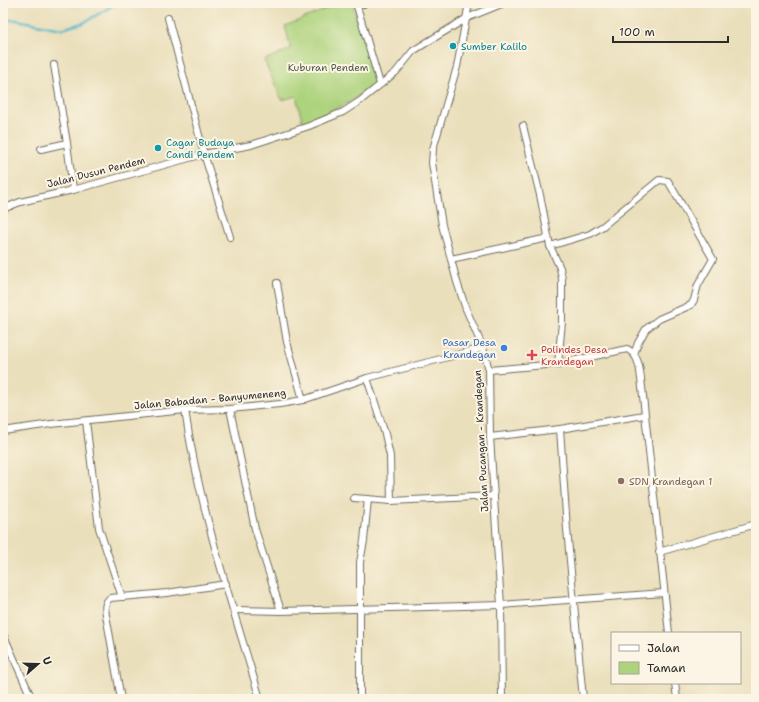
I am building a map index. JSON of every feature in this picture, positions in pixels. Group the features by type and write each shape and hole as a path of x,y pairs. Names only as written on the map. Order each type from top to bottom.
{"street":[{"path":"367,3 356,4 380,84"},
{"name":"Jalan Pucangan - Krandegan","path":"469,3 457,67 440,120 433,148 432,164 442,225 451,259 466,309 483,348 489,370 490,437 501,605 502,699"},
{"name":"Jalan Dusun Pendem","path":"3,209 27,200 73,190 204,154 252,145 309,126 342,112 360,101 396,72 413,51 467,18 504,3"},
{"path":"168,18 204,154 230,237"},
{"path":"54,65 73,190"},
{"path":"523,126 540,195 550,246 560,268 562,279 562,322 558,364"},
{"path":"41,149 67,143"},
{"path":"550,246 590,234 603,226 659,180 668,181 713,259 698,285 691,305 659,319 646,329 634,354"},
{"path":"451,259 548,238"},
{"path":"277,283 286,342 303,400"},
{"name":"Jalan Babadan - Banyumeneng","path":"3,432 52,424 185,410 230,409 303,400 367,378 483,348"},
{"path":"489,370 558,364 627,349 634,354 639,364 669,632"},
{"path":"367,378 385,434 390,456 391,502"},
{"path":"230,409 255,529 281,611"},
{"path":"185,410 194,464 226,584 260,699"},
{"path":"490,437 560,429 644,415"},
{"path":"86,421 99,528 122,597"},
{"path":"560,429 583,699"},
{"path":"354,498 391,502 494,496"},
{"path":"360,699 360,562 364,541 368,499"},
{"path":"659,552 756,524"},
{"path":"121,699 105,604 110,598 167,593 226,584"},
{"path":"234,610 360,610 501,605 664,592"},
{"path":"3,634 32,699"},
{"path":"675,684 677,699"}],"green space":[{"name":"Kuburan Pendem","path":"341,3 352,3 377,84 346,104 303,124 296,96 282,100 264,60 291,49 285,26"}],"waterway":[{"path":"3,20 17,20 61,29 83,23 117,3"}],"place":[{"name":"Sumber Kalilo","path":"453,46"},
{"name":"Cagar Budaya Candi Pendem","path":"158,148"},
{"name":"Pasar Desa Krandegan","path":"504,348"},
{"name":"Polindes Desa Krandegan","path":"532,355"},
{"name":"SDN Krandegan 1","path":"621,481"}]}
